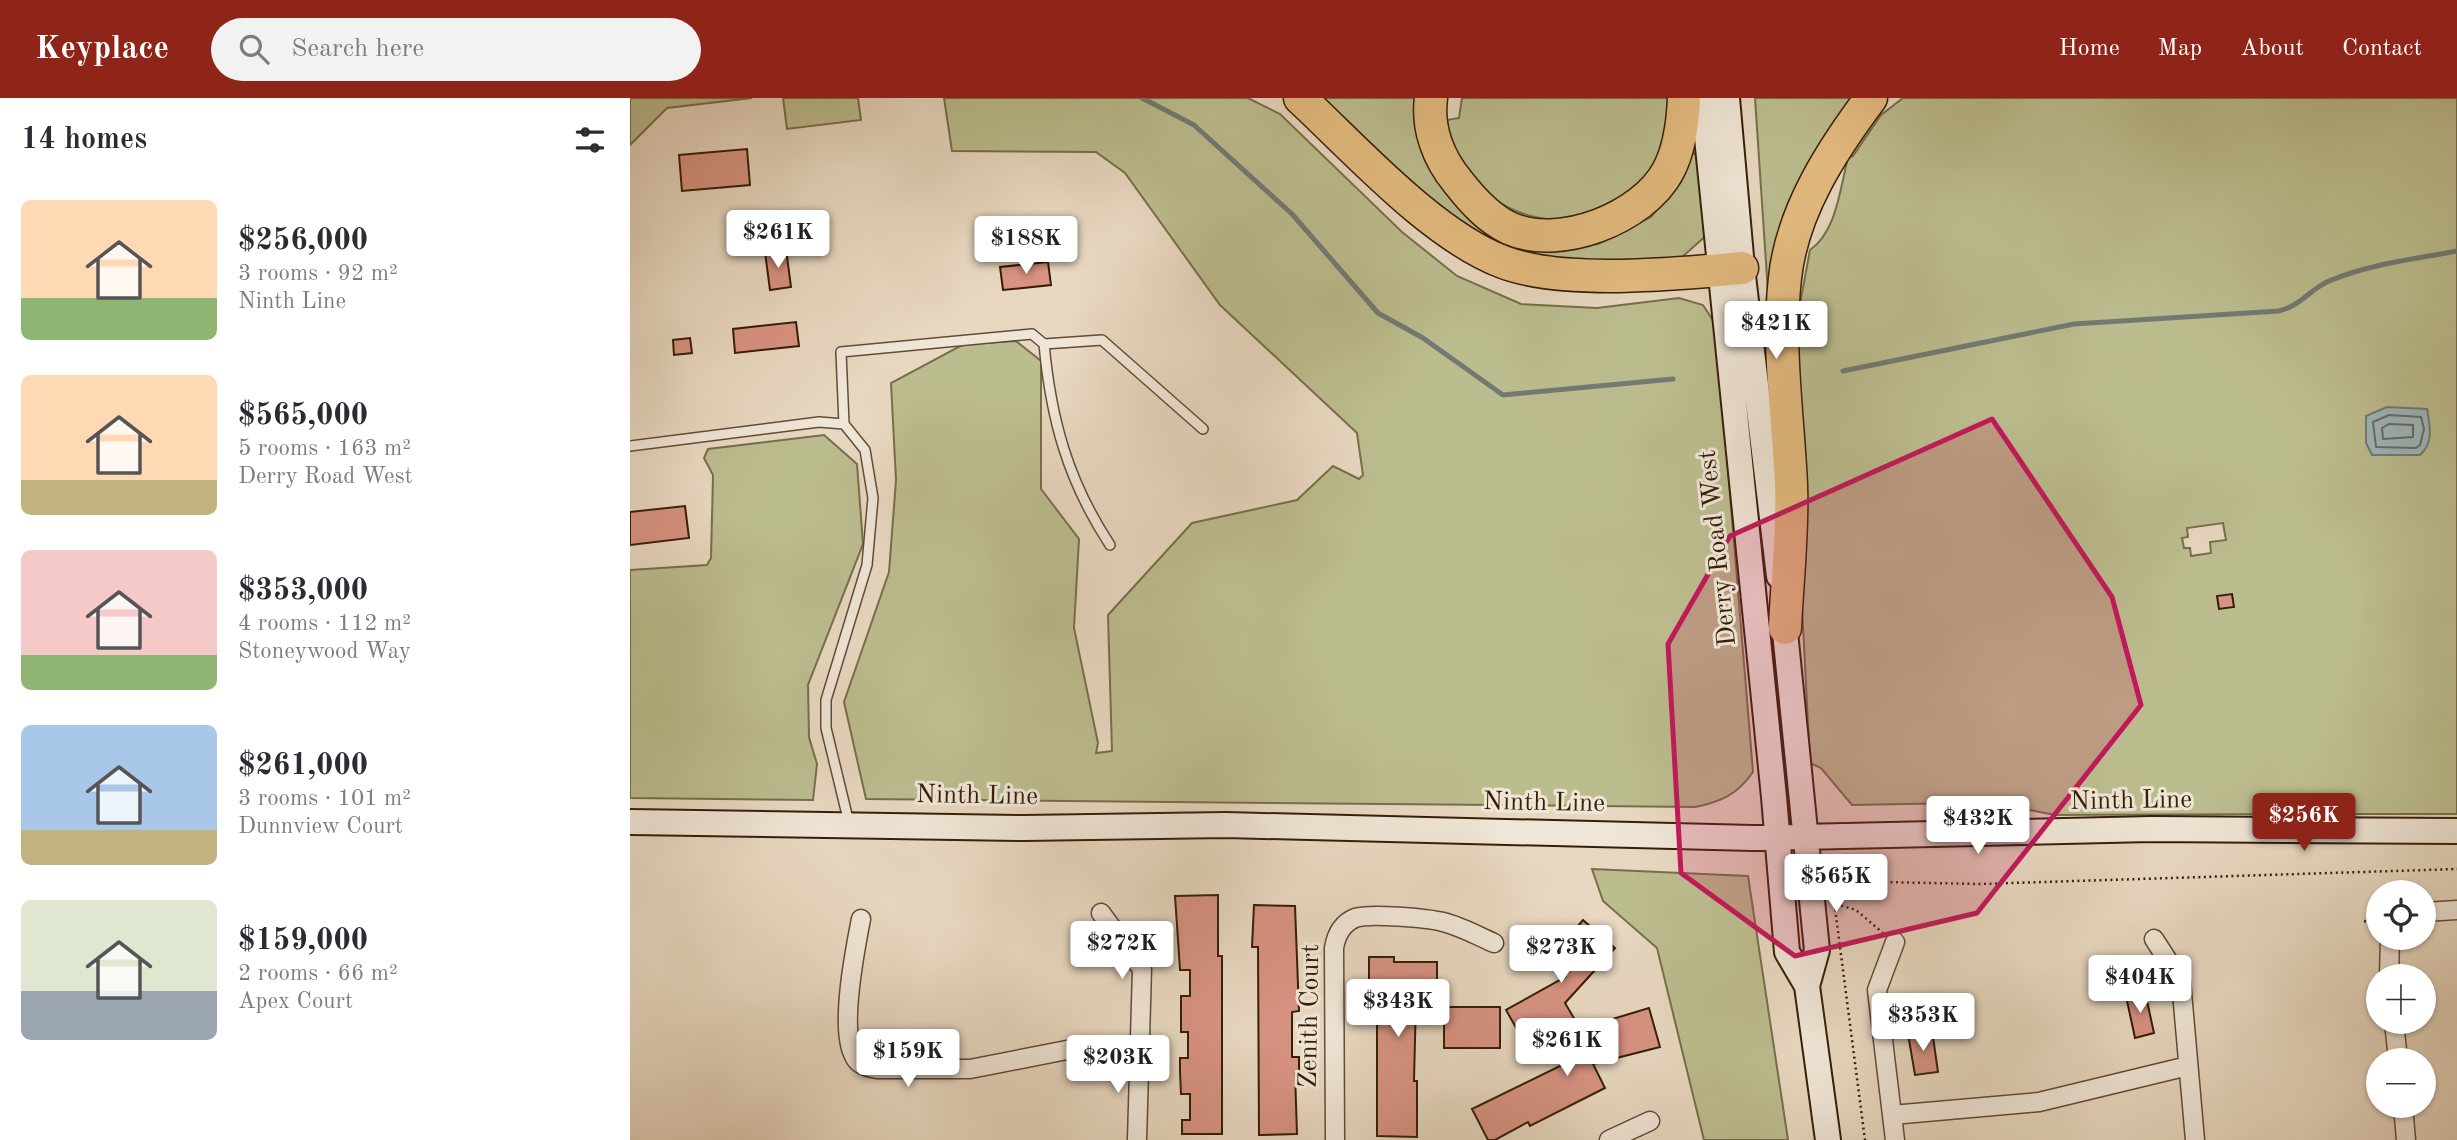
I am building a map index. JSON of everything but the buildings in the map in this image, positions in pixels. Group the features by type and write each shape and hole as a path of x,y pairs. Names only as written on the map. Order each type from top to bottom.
{"highway":[{"path":"1300,98 1432,218 1471,247 1503,262 1535,271 1576,275 1731,269"},
{"path":"1431,98 1428,119 1445,166 1478,207 1510,228 1552,237 1592,227 1641,206 1668,171 1683,128 1684,98"},
{"path":"1785,628 1791,488 1782,343 1785,276 1805,203 1841,138 1871,98"}],"main road":[{"name":"Derry Road West","path":"1703,98 1785,628 1816,950 1807,986 1828,1140"},
{"name":"Derry Road West","path":"1727,98 1731,269 1787,952 1807,986"},
{"name":"Ninth Line","path":"630,822 1024,828 1226,825 1778,838 2151,829 2457,831"}],"street":[{"path":"2436,911 2457,910"},
{"path":"1101,914 1142,970 1137,1140"},
{"name":"Zenith Court","path":"1335,1140 1334,948 1336,936 1343,926 1355,918 1369,917 1443,922 1494,943"},
{"path":"862,919 850,974 850,1047 855,1059 865,1067 970,1069 1072,1049 1139,1051"},
{"path":"2154,939 2181,981 2195,1140"},
{"path":"1895,942 1877,990 1895,1140"},
{"path":"1892,1115 2039,1102 2188,1066"},
{"path":"2404,1118 2406,1140"},
{"path":"1609,1140 1650,1121"}],"lane":[{"path":"849,824 826,728 826,700 867,565 873,498 865,450 844,424 841,352 1032,334 1044,344 1102,340 1203,429"},
{"path":"1044,344 1047,378 1063,454 1085,506 1110,545"},
{"path":"630,446 819,422 844,424"}],"path":[{"path":"1830,881 1993,884 2457,869"},
{"path":"1828,871 1836,904 1865,1140"},
{"path":"1836,904 1856,910 1895,942"}],"highlighted area":[{"path":"1992,419 2112,597 2141,705 1977,913 1795,956 1681,873 1668,644 1730,536"}],"green space":[{"path":"630,98 752,98 667,108 630,145"},
{"path":"783,98 858,98 861,120 787,129"},
{"path":"944,98 1248,98 1280,114 1402,232 1457,276 1521,304 1597,308 1679,298 1703,305 1716,325 1753,772 1747,780 1728,796 1695,807 866,799 844,702 889,572 896,480 891,383 964,344 1016,341 1041,361 1041,489 1079,539 1074,628 1098,743 1096,753 1112,751 1108,615 1192,523 1297,500 1333,466 1359,479 1363,475 1357,433 1220,305 1125,173 1096,152 952,151"},
{"path":"1317,98 1422,98 1427,150 1549,249 1598,244 1651,217 1681,182 1691,154 1701,153 1709,233 1681,258 1577,268 1472,238"},
{"path":"1462,98 1678,98 1671,134 1663,156 1643,187 1594,216 1562,220 1538,218 1515,211 1477,184 1462,166 1452,144 1447,120 1459,118"},
{"path":"1755,98 1860,98 1769,308"},
{"path":"1903,98 2457,98 2457,814 2278,814 2277,803 2263,804 2262,814 2055,815 2020,808 2017,802 1852,805 1821,768 1810,763 1798,528 1797,320 1810,250 1819,242 1832,220 1848,158 1853,156 1881,115","holes":["2223,523 2226,540 2210,542 2211,553 2191,556 2190,548 2184,548 2182,538 2188,537 2187,528"]},
{"path":"824,435 857,464 863,544 808,685 809,737 817,764 813,800 630,798 630,570 707,565 711,558 713,475 704,458 708,449"},
{"path":"1592,869 1748,876 1788,1140 1704,1140 1657,948 1603,901"}],"water":[{"path":"2387,407 2427,409 2429,440 2420,455 2372,455 2366,443 2366,416"}],"waterway":[{"path":"1142,98 1194,125 1292,214 1378,313 1423,338 1503,395 1673,379"},
{"path":"1843,371 2074,324 2279,311 2294,305 2322,284 2344,275 2457,251"}]}
